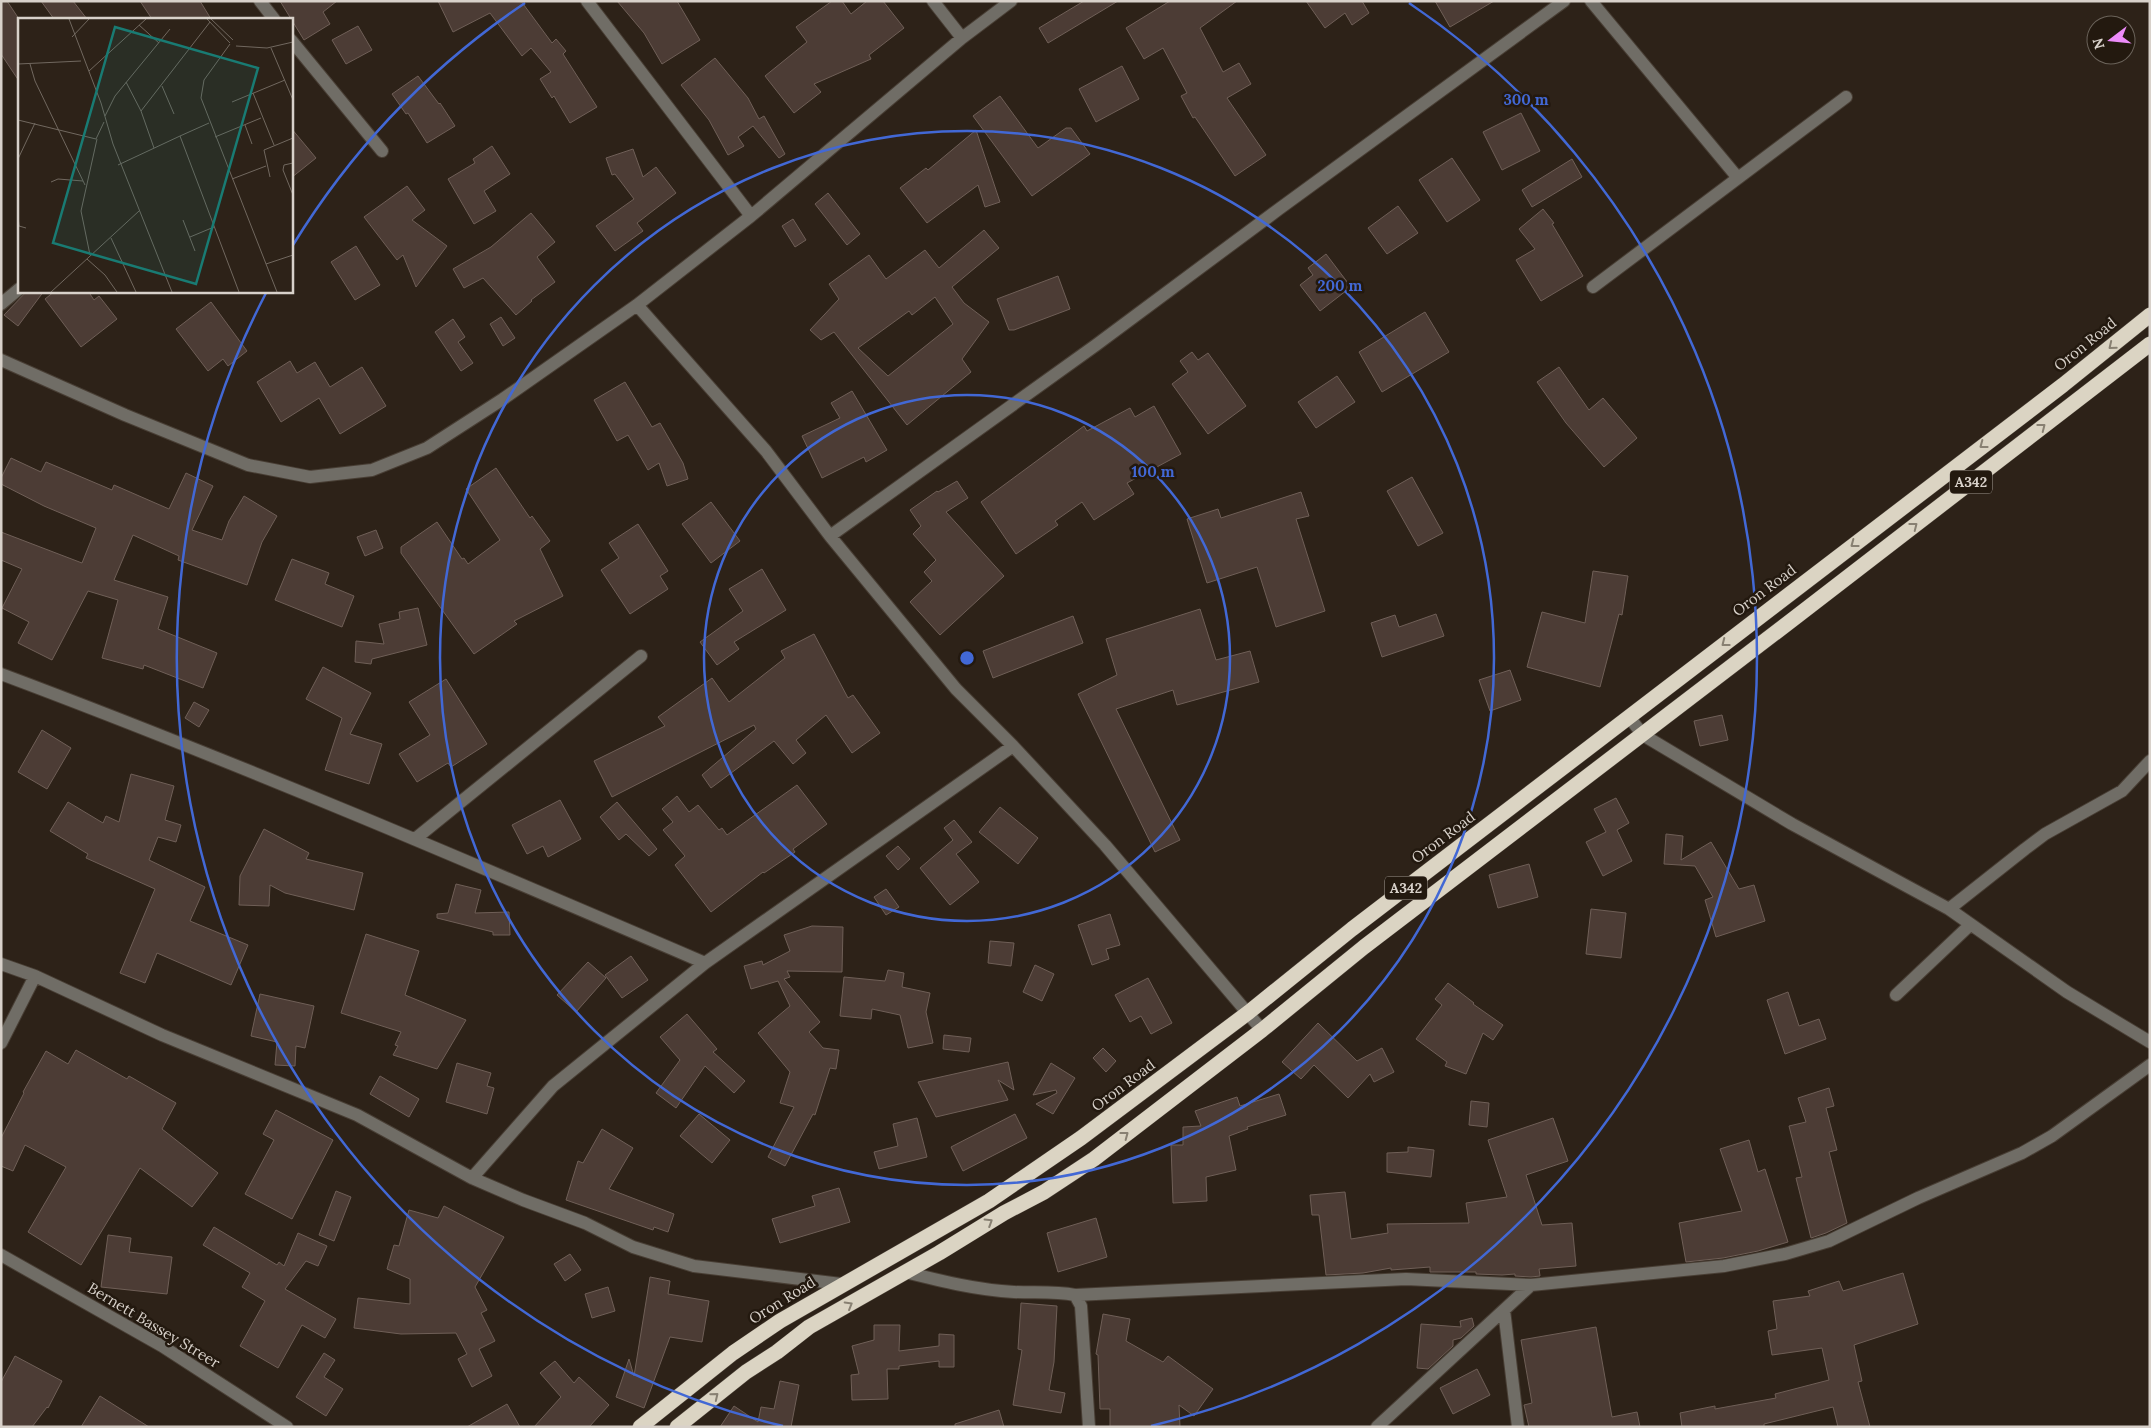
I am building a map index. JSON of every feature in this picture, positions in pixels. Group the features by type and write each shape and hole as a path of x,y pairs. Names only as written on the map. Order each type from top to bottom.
{"highway":[{"name":"Oron Road","path":"640,1427 733,1352 780,1321 841,1284 989,1201 1081,1138 1249,1012 1352,929 2063,385 2150,315"},
{"name":"A342","path":"677,1427 746,1372 809,1328 1004,1213 1044,1192 1094,1159 1262,1030 1364,947 1643,735 2150,344"}],"street":[{"path":"260,1 273,18"},
{"path":"587,1 752,216"},
{"path":"933,1 962,38"},
{"path":"1,360 125,415 248,465 310,477 343,475 372,470 426,448 503,399 637,305 752,216 962,38 1011,1"},
{"path":"830,536 1096,345 1564,1"},
{"path":"1591,1 1738,178"},
{"path":"292,41 382,151"},
{"path":"1593,288 1846,97"},
{"path":"1,304 18,290"},
{"path":"637,305 766,451 830,536 956,689 1105,845 1249,1012 1262,1030"},
{"path":"415,839 641,656"},
{"path":"1,674 122,719 415,839 705,963"},
{"path":"1629,717 1643,735 1792,824 1949,909 2067,992 2150,1042"},
{"path":"472,1178 553,1086 705,963 1012,746"},
{"path":"1949,909 2045,834 2122,791 2150,760"},
{"path":"1896,996 1970,925"},
{"path":"1,964 35,976 162,1035 357,1115 472,1178 584,1224 633,1247 694,1266 841,1284"},
{"path":"1,1043 35,976"},
{"path":"905,1272 959,1286 1015,1292 1060,1292 1075,1295 1406,1279 1531,1285 1724,1266 1785,1254 1830,1241 1918,1198 2022,1153 2052,1136 2150,1065"},
{"name":"Bernett Bassey Streer","path":"1,1255 162,1346 287,1427"},
{"path":"1377,1427 1531,1285"},
{"path":"1075,1295 1081,1306 1089,1427"},
{"path":"1504,1310 1518,1427"}],"building":[{"path":"1,1 7,1 18,18 18,80 1,54"},
{"path":"41,1 73,1 86,18 53,18"},
{"path":"140,1 200,1 210,18 151,18"},
{"path":"280,1 337,1 323,12 330,24 304,40"},
{"path":"438,1 521,1 552,43 556,39 566,51 563,54 597,107 570,123 554,96 552,98 540,79 551,72 531,48 522,56 490,13 453,32"},
{"path":"617,1 677,1 700,40 662,64 644,33"},
{"path":"832,1 842,1 851,14 867,1 883,1 904,28 869,55 871,59 814,84 821,92 794,113 765,76 807,42 796,27"},
{"path":"1084,1 1118,1 1048,43 1039,28"},
{"path":"1170,1 1237,1 1200,28 1223,72 1239,63 1251,84 1227,98 1266,155 1235,176 1195,117 1193,118 1181,96 1187,93 1163,48 1144,59 1126,28"},
{"path":"1306,1 1362,1 1369,13 1352,25 1345,13 1325,28"},
{"path":"1435,1 1494,1 1450,27"},
{"path":"358,26 372,50 346,64 332,40"},
{"path":"715,58 748,98 759,119 764,116 785,154 779,158 753,126 738,137 744,146 728,155 709,120 681,85"},
{"path":"1122,66 1139,99 1096,122 1079,89"},
{"path":"418,76 440,103 455,126 427,143 408,113 406,114 392,94"},
{"path":"1000,96 1038,148 1066,128 1071,128 1090,154 1032,196 973,116"},
{"path":"1521,113 1540,151 1502,170 1483,132"},
{"path":"292,129 316,158 292,177"},
{"path":"976,130 1000,202 985,207 978,185 927,223 900,188 926,168 928,170"},
{"path":"492,146 510,174 484,191 496,211 474,224 448,179 475,163 473,159"},
{"path":"633,149 643,177 656,167 676,193 637,223 643,231 615,251 596,226 634,199 615,174 612,175 606,158"},
{"path":"1452,158 1480,200 1447,222 1419,180"},
{"path":"1572,159 1582,177 1532,207 1522,190"},
{"path":"407,186 425,210 412,220 447,246 416,287 403,255 397,260 364,217"},
{"path":"828,193 860,234 847,245 815,204"},
{"path":"1398,206 1418,233 1387,254 1368,228"},
{"path":"1543,209 1554,223 1552,224 1583,276 1541,301 1516,260 1535,249 1519,229"},
{"path":"531,213 555,242 537,257 555,282 531,300 516,315 483,278 464,288 453,269 491,247"},
{"path":"793,219 806,240 795,247 782,226"},
{"path":"984,230 999,248 952,287 964,303 989,322 962,359 971,372 907,425 834,332 821,340 810,330 839,299 829,284 869,255 886,279 925,250 939,268","holes":["935,297 953,324 888,376 858,348 909,311 912,315"]},
{"path":"356,246 380,285 355,300 331,262"},
{"path":"1326,254 1351,287 1320,311 1300,285 1313,275 1308,268"},
{"path":"1058,276 1070,309 1014,330 1009,330 997,299"},
{"path":"26,292 43,292 18,326 4,315"},
{"path":"54,292 89,292 94,300 99,296 117,319 81,347 45,299"},
{"path":"211,302 247,351 228,366 223,359 208,371 176,329"},
{"path":"1425,312 1449,352 1382,392 1359,352"},
{"path":"501,317 515,338 503,346 490,324"},
{"path":"453,319 465,337 458,342 473,363 461,371 435,332"},
{"path":"1192,352 1198,360 1208,353 1246,406 1208,434 1172,384 1188,372 1180,361"},
{"path":"290,361 297,373 315,362 330,387 362,367 386,406 340,434 319,398 281,422 257,382"},
{"path":"1559,367 1589,410 1603,398 1637,438 1604,467 1566,423 1537,382"},
{"path":"1337,376 1355,402 1316,428 1298,402"},
{"path":"625,382 652,427 660,423 683,463 688,479 667,486 659,463 648,470 628,435 617,441 594,400"},
{"path":"852,391 887,450 866,462 864,457 822,478 802,436 840,418 831,403"},
{"path":"1154,406 1181,454 1127,483 1134,494 1094,520 1082,502 1055,521 1058,525 1016,554 981,502 1084,426 1087,431 1130,408 1135,417"},
{"path":"11,458 41,472 46,462 112,490 114,485 169,509 186,473 213,486 192,530 222,540 229,521 244,496 277,516 262,542 247,585 178,560 179,556 133,535 114,580 168,597 158,629 217,653 203,688 144,665 143,669 102,658 118,600 88,591 52,660 18,643 29,622 2,608 22,569 1,560 1,532 82,563 96,528 44,506 1,484 1,478"},
{"path":"496,468 530,518 532,516 550,541 540,549 563,596 514,621 517,624 474,654 401,553 401,547 437,522 462,559 464,558 468,564 500,540 466,489"},
{"path":"1412,477 1443,533 1418,546 1387,491"},
{"path":"957,481 968,498 946,512 1004,576 940,635 910,602 932,581 924,572 936,560 913,534 921,526 910,510 937,491"},
{"path":"1301,492 1309,516 1296,519 1325,611 1276,627 1257,567 1207,583 1187,519 1218,509 1221,518"},
{"path":"711,502 740,541 711,563 682,524"},
{"path":"638,524 668,571 660,576 668,589 630,614 601,570 619,558 609,543"},
{"path":"376,530 383,548 365,556 357,537"},
{"path":"292,559 329,573 325,584 354,596 342,627 275,600"},
{"path":"762,569 786,610 734,642 739,649 717,665 700,642 743,611 729,589"},
{"path":"1593,571 1628,576 1622,615 1619,614 1600,687 1527,667 1542,612 1585,623"},
{"path":"418,608 427,645 372,659 371,664 355,662 356,641 384,644 379,624 400,619 399,612"},
{"path":"1200,609 1216,660 1250,651 1259,682 1177,705 1173,690 1116,709 1180,840 1155,852 1078,694 1117,675 1106,639"},
{"path":"1436,614 1444,636 1382,657 1371,623 1395,615 1399,627"},
{"path":"1073,616 1083,643 993,678 983,651"},
{"path":"814,634 848,698 853,695 880,733 852,753 826,715 796,740 806,753 793,764 774,741 711,788 702,775 756,729 754,725 612,797 594,761 665,726 658,717 712,678 729,702 785,658 781,651"},
{"path":"323,667 371,693 350,734 382,744 369,784 325,770 342,718 306,699"},
{"path":"1510,670 1521,700 1490,711 1479,680"},
{"path":"446,679 487,744 451,767 448,763 417,782 399,754 430,735 409,702"},
{"path":"194,702 209,710 199,727 185,718"},
{"path":"1722,715 1728,740 1700,746 1694,721"},
{"path":"42,730 71,748 47,789 18,772"},
{"path":"131,774 174,786 165,820 181,825 176,842 158,837 149,860 205,887 190,921 248,945 231,985 157,953 145,983 120,973 155,889 86,858 88,854 50,831 68,802 103,823 106,816 119,822"},
{"path":"797,785 827,824 793,849 795,852 763,872 711,912 675,865 685,856 663,830 673,822 662,809 677,796 689,812 698,805 719,830 722,828 727,835"},
{"path":"1616,798 1629,823 1617,830 1632,861 1603,876 1586,842 1606,832 1594,809"},
{"path":"560,800 581,839 548,857 543,846 527,854 512,825"},
{"path":"617,802 657,849 649,856 626,834 619,840 600,817"},
{"path":"1000,807 1038,838 1018,864 979,832"},
{"path":"954,820 972,842 956,854 979,882 950,905 920,868 953,840 944,828"},
{"path":"264,829 309,853 306,859 363,873 354,910 285,893 270,885 269,906 239,905 240,876"},
{"path":"1666,834 1683,836 1681,860 1711,842 1739,889 1754,885 1765,921 1716,937 1705,900 1713,897 1695,866 1664,864"},
{"path":"898,846 910,859 898,870 886,856"},
{"path":"1529,864 1538,897 1498,908 1489,875"},
{"path":"456,884 481,890 475,913 509,912 510,935 493,935 493,932 437,918 437,914 448,913"},
{"path":"886,889 899,907 886,915 874,897"},
{"path":"1591,909 1626,913 1621,958 1586,954"},
{"path":"1110,914 1120,945 1106,949 1109,959 1092,965 1078,925"},
{"path":"812,926 843,927 842,972 787,971 790,977 784,979 820,1022 809,1032 823,1048 839,1050 836,1069 830,1068 815,1115 813,1114 785,1166 768,1157 794,1107 780,1103 790,1072 758,1033 790,1006 778,981 751,989 744,966 762,961 763,965 790,951 784,935"},
{"path":"366,934 419,951 405,995 466,1020 437,1069 393,1055 398,1046 395,1045 401,1032 341,1013"},
{"path":"990,941 1014,943 1011,966 988,963"},
{"path":"631,956 648,980 622,998 605,975"},
{"path":"588,962 606,978 576,1012 557,995"},
{"path":"1035,965 1054,974 1042,1001 1023,992"},
{"path":"888,970 904,973 902,987 930,993 926,1012 933,1043 908,1048 900,1015 872,1009 871,1019 840,1016 844,977 885,981"},
{"path":"1148,978 1172,1023 1151,1034 1141,1016 1130,1022 1115,995"},
{"path":"1448,983 1473,1004 1503,1025 1493,1040 1483,1033 1466,1074 1445,1066 1447,1062 1416,1039 1442,1005 1435,999"},
{"path":"1788,992 1799,1026 1819,1019 1826,1039 1785,1054 1767,1000"},
{"path":"260,994 314,1006 305,1048 296,1046 295,1066 275,1065 277,1042 251,1036"},
{"path":"687,1014 717,1049 713,1052 745,1081 734,1093 705,1066 676,1108 656,1093 680,1060 660,1037"},
{"path":"1318,1023 1357,1061 1382,1048 1394,1072 1374,1082 1370,1074 1348,1098 1314,1065 1301,1079 1282,1062"},
{"path":"944,1035 971,1038 969,1052 943,1049"},
{"path":"1103,1048 1116,1061 1106,1072 1093,1058"},
{"path":"76,1050 127,1079 129,1076 176,1103 162,1129 218,1173 192,1207 140,1168 81,1265 28,1232 66,1167 25,1145 13,1171 1,1166 1,1138 23,1092 46,1051 68,1064"},
{"path":"1008,1062 1014,1090 998,1080 1008,1100 936,1117 918,1082"},
{"path":"457,1063 491,1073 487,1086 494,1088 487,1114 446,1102"},
{"path":"1051,1063 1075,1078 1053,1114 1036,1104 1057,1093 1056,1090 1033,1095"},
{"path":"380,1076 419,1099 409,1117 370,1094"},
{"path":"1829,1088 1834,1106 1826,1108 1837,1150 1829,1152 1847,1223 1811,1238 1796,1178 1802,1177 1789,1126 1806,1122 1798,1098"},
{"path":"1279,1094 1286,1115 1247,1127 1248,1129 1229,1136 1236,1170 1206,1177 1207,1201 1173,1203 1171,1145 1183,1145 1183,1127 1201,1126 1195,1111 1237,1097 1240,1106"},
{"path":"1471,1101 1489,1103 1487,1127 1469,1125"},
{"path":"276,1110 333,1140 292,1219 245,1194 274,1140 263,1134"},
{"path":"699,1114 730,1140 712,1163 680,1136"},
{"path":"1015,1114 1027,1138 963,1171 951,1147"},
{"path":"917,1118 927,1157 879,1169 874,1152 898,1146 893,1124"},
{"path":"1553,1118 1568,1161 1526,1175 1542,1225 1572,1223 1576,1266 1539,1269 1540,1276 1531,1277 1515,1276 1515,1274 1476,1274 1476,1272 1430,1272 1430,1267 1391,1270 1391,1268 1363,1273 1326,1275 1319,1215 1312,1215 1310,1195 1345,1192 1351,1239 1388,1233 1387,1224 1469,1223 1466,1203 1507,1197 1488,1140"},
{"path":"602,1129 633,1148 609,1189 674,1214 668,1232 654,1227 653,1230 566,1200 578,1161 583,1163"},
{"path":"1749,1140 1758,1172 1765,1169 1788,1242 1758,1251 1723,1258 1686,1262 1679,1223 1742,1211 1720,1149"},
{"path":"1408,1147 1434,1150 1431,1177 1387,1172 1387,1153 1408,1152"},
{"path":"839,1188 850,1222 780,1243 772,1219 815,1206 812,1196"},
{"path":"336,1191 351,1197 334,1241 319,1235"},
{"path":"444,1206 504,1237 475,1287 487,1310 481,1313 495,1341 479,1349 492,1376 472,1387 458,1359 467,1354 456,1333 401,1334 354,1328 358,1298 410,1304 410,1279 387,1269 394,1245 399,1246 409,1210 438,1218"},
{"path":"1096,1218 1107,1257 1058,1272 1047,1233"},
{"path":"214,1227 277,1265 279,1262 284,1266 298,1233 327,1246 318,1266 306,1261 285,1289 336,1319 325,1338 302,1325 278,1368 240,1346 265,1301 242,1287 250,1273 203,1245"},
{"path":"108,1235 131,1238 129,1252 172,1257 167,1294 101,1287"},
{"path":"570,1254 581,1270 565,1281 554,1264"},
{"path":"1903,1273 1918,1324 1854,1345 1862,1381 1858,1382 1870,1427 1838,1427 1833,1407 1764,1424 1764,1427 1682,1427 1680,1413 1715,1406 1715,1409 1776,1398 1775,1394 1829,1380 1822,1348 1772,1355 1768,1331 1777,1329 1773,1301 1810,1296 1808,1291 1839,1281 1843,1291"},
{"path":"650,1277 670,1281 668,1294 709,1301 702,1342 670,1337 644,1408 616,1397 629,1359 634,1376"},
{"path":"608,1287 615,1311 592,1318 585,1294"},
{"path":"1021,1303 1057,1306 1054,1362 1049,1390 1065,1393 1061,1413 1013,1405 1022,1350 1018,1349"},
{"path":"1103,1314 1130,1319 1126,1341 1163,1362 1168,1356 1213,1389 1194,1416 1179,1405 1180,1427 1110,1427 1110,1409 1100,1409 1098,1355 1096,1354"},
{"path":"1472,1318 1474,1326 1461,1338 1453,1340 1453,1346 1428,1369 1417,1368 1421,1324 1461,1327 1460,1321"},
{"path":"874,1325 900,1325 899,1351 939,1346 939,1334 954,1335 954,1367 939,1367 939,1361 899,1366 899,1369 887,1369 888,1399 852,1400 851,1375 859,1374 852,1346 874,1340"},
{"path":"1596,1327 1612,1417 1637,1412 1640,1427 1529,1427 1524,1405 1532,1403 1521,1340"},
{"path":"324,1353 335,1360 324,1377 343,1389 326,1416 296,1397"},
{"path":"15,1356 62,1381 48,1408 32,1427 1,1427 1,1382"},
{"path":"555,1361 574,1383 579,1377 609,1405 589,1427 534,1427 561,1397 540,1373"},
{"path":"1477,1369 1490,1395 1453,1414 1440,1388"},
{"path":"780,1381 799,1385 791,1427 720,1427 734,1406 758,1422 761,1407 774,1409"},
{"path":"100,1396 149,1427 81,1427"},
{"path":"507,1404 520,1427 467,1427"},
{"path":"999,1410 1004,1427 955,1427 955,1424"}]}
